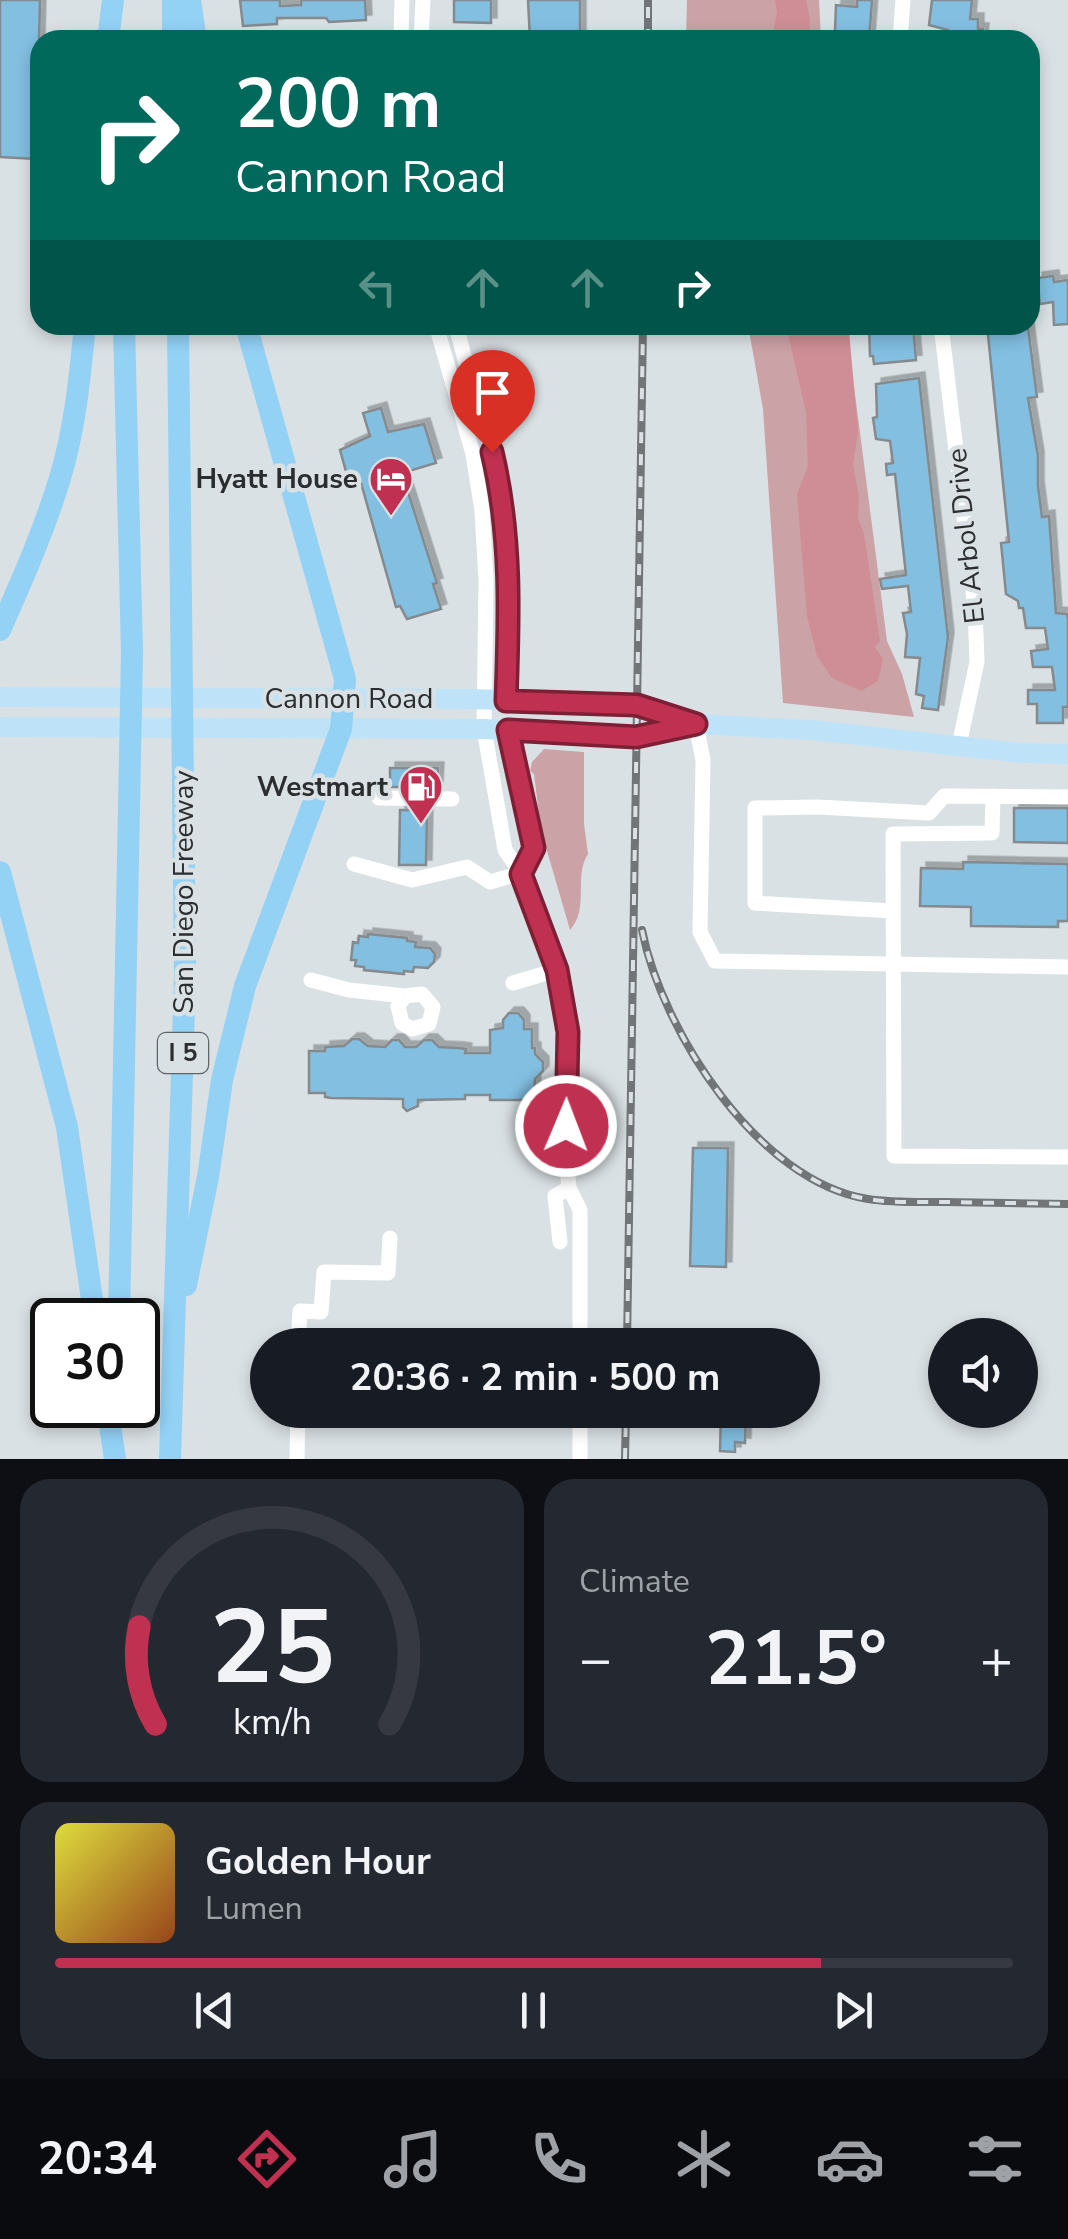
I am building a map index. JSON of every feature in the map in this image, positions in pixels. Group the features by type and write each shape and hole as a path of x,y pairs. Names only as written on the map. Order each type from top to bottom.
{"highway":[{"path":"110,30 114,0"},
{"path":"114,0 116,30"},
{"path":"173,0 173,30"},
{"path":"190,0 194,30"},
{"path":"0,630 39,541 61,474 76,405 85,335"},
{"name":"San Diego Freeway","path":"119,1298 132,653 124,335"},
{"name":"San Diego Freeway","path":"170,1459 186,976 178,335"},
{"path":"172,1347 208,1177 222,1080 245,986 341,729 345,674 249,335"},
{"path":"0,872 67,1127 92,1298"},
{"path":"111,1428 116,1459"},
{"path":"116,1459 117,1428"}],"main road":[{"name":"Cannon Road","path":"0,697 482,700 637,705 696,724 812,730 1068,754"},
{"name":"Cannon Road","path":"0,727 484,729 636,737 696,724"}],"street":[{"path":"401,30 402,0"},
{"path":"422,30 423,0"},
{"path":"901,30 903,0"},
{"path":"438,335 472,454 482,511 486,580 482,700 504,850 521,874 557,970 568,1032 568,1188 580,1210 580,1328"},
{"path":"440,345 451,335"},
{"path":"458,335 487,432 505,518 509,609 506,701"},
{"name":"El Arbol Drive","path":"942,335 975,608 977,662 958,745"},
{"path":"696,724 702,760 700,932 715,961 1068,967"},
{"path":"354,864 412,880 467,866 490,882 521,874 534,848 508,730"},
{"path":"893,911 755,903 755,808 929,813 944,796 1068,797"},
{"path":"993,796 992,833 893,834 894,1156 1068,1157"},
{"path":"379,798 452,799"},
{"path":"513,983 557,970"},
{"path":"310,980 348,990 405,996"},
{"path":"560,1242 554,1196 568,1188"},
{"path":"299,1328 300,1311 321,1312 324,1272 388,1273 390,1238"},
{"path":"298,1428 298,1459"},
{"path":"580,1428 580,1459"}],"shaded area":[{"path":"687,0 819,0 820,30 686,30"},
{"path":"775,0 806,0 809,30 774,30"},
{"path":"750,335 847,335 887,641 902,674 914,717 783,703 763,409"},
{"path":"788,335 849,335 858,431 853,465 859,496 858,518 864,534 880,641 875,647 883,659 878,681 861,691 832,678 817,656 807,616 797,494 808,466 806,412"},
{"path":"544,749 584,752 588,854 582,872 579,912 570,930 541,830 534,774 530,771 532,762"}],"building":[{"path":"0,0 40,0 39,30 30,30 30,159 0,157"},
{"path":"240,0 280,0 280,6 301,5 301,0 365,0 366,20 277,18 277,24 243,26"},
{"path":"454,0 491,0 491,23 454,22"},
{"path":"528,0 580,0 580,30 530,30"},
{"path":"857,0 872,0 870,30 835,30 836,5 857,7"},
{"path":"932,0 972,0 970,19 978,19 978,29 983,29 948,30 929,25"},
{"path":"1053,276 1054,282 1068,280 1068,324 1054,325 1053,302 1040,304 1040,278"},
{"path":"869,335 914,335 916,360 874,364"},
{"path":"988,335 1029,335 1037,397 1028,398 1038,456 1042,517 1049,516 1056,613 1067,614 1068,619 1068,707 1063,707 1063,723 1037,723 1037,704 1028,704 1028,690 1055,690 1052,667 1033,667 1031,651 1048,649 1045,628 1026,628 1023,608 1006,594 1001,543 1009,542"},
{"path":"919,378 948,637 938,710 922,708 924,696 916,694 920,658 905,657 907,634 903,613 911,612 908,586 882,589 880,579 906,575 895,474 887,475 886,464 893,463 890,441 876,439 876,384"},
{"name":"Hyatt House","path":"381,408 388,432 424,424 436,463 402,473 437,583 433,584 441,609 407,619 400,606 396,607 361,483 350,486 340,450 370,436 363,413"},
{"path":"390,768 438,768 437,787 390,787"},
{"path":"1014,808 1068,808 1068,843 1014,842"},
{"path":"400,810 427,810 426,865 399,865"},
{"path":"963,862 1068,864 1068,921 1058,921 1058,927 971,926 971,907 920,906 921,868 963,869"},
{"path":"359,936 407,938 416,942 415,947 430,948 435,954 434,962 428,968 414,967 413,972 404,974 364,970 355,966 356,960 351,960 353,942 358,943"},
{"path":"509,1013 518,1013 524,1020 524,1029 532,1029 532,1048 543,1062 543,1071 535,1079 534,1100 490,1100 490,1095 465,1095 465,1099 418,1100 418,1106 407,1111 403,1099 331,1098 325,1097 325,1093 309,1093 309,1051 325,1051 325,1047 344,1046 359,1039 368,1046 385,1047 392,1040 399,1040 405,1047 416,1047 424,1040 432,1040 439,1047 466,1049 465,1053 490,1053 490,1030 503,1028"},
{"path":"693,1148 728,1148 726,1267 690,1266"},
{"path":"721,1428 745,1428 745,1443 735,1442 735,1452 720,1451"}],"railway":[{"path":"648,0 648,30"},
{"path":"627,1328 643,335"},
{"path":"642,930 670,1012 693,1055 753,1133 789,1164 828,1187 868,1199 1068,1204"},
{"path":"625,1459 626,1428"}],"place":[{"name":"Hyatt House","path":"391,517"},
{"name":"Westmart","path":"421,825"}],"route":[{"path":"492,452 508,556 506,701 637,705 696,724 636,737 508,730 534,848 521,874 557,970 568,1032 566,1126"}]}
